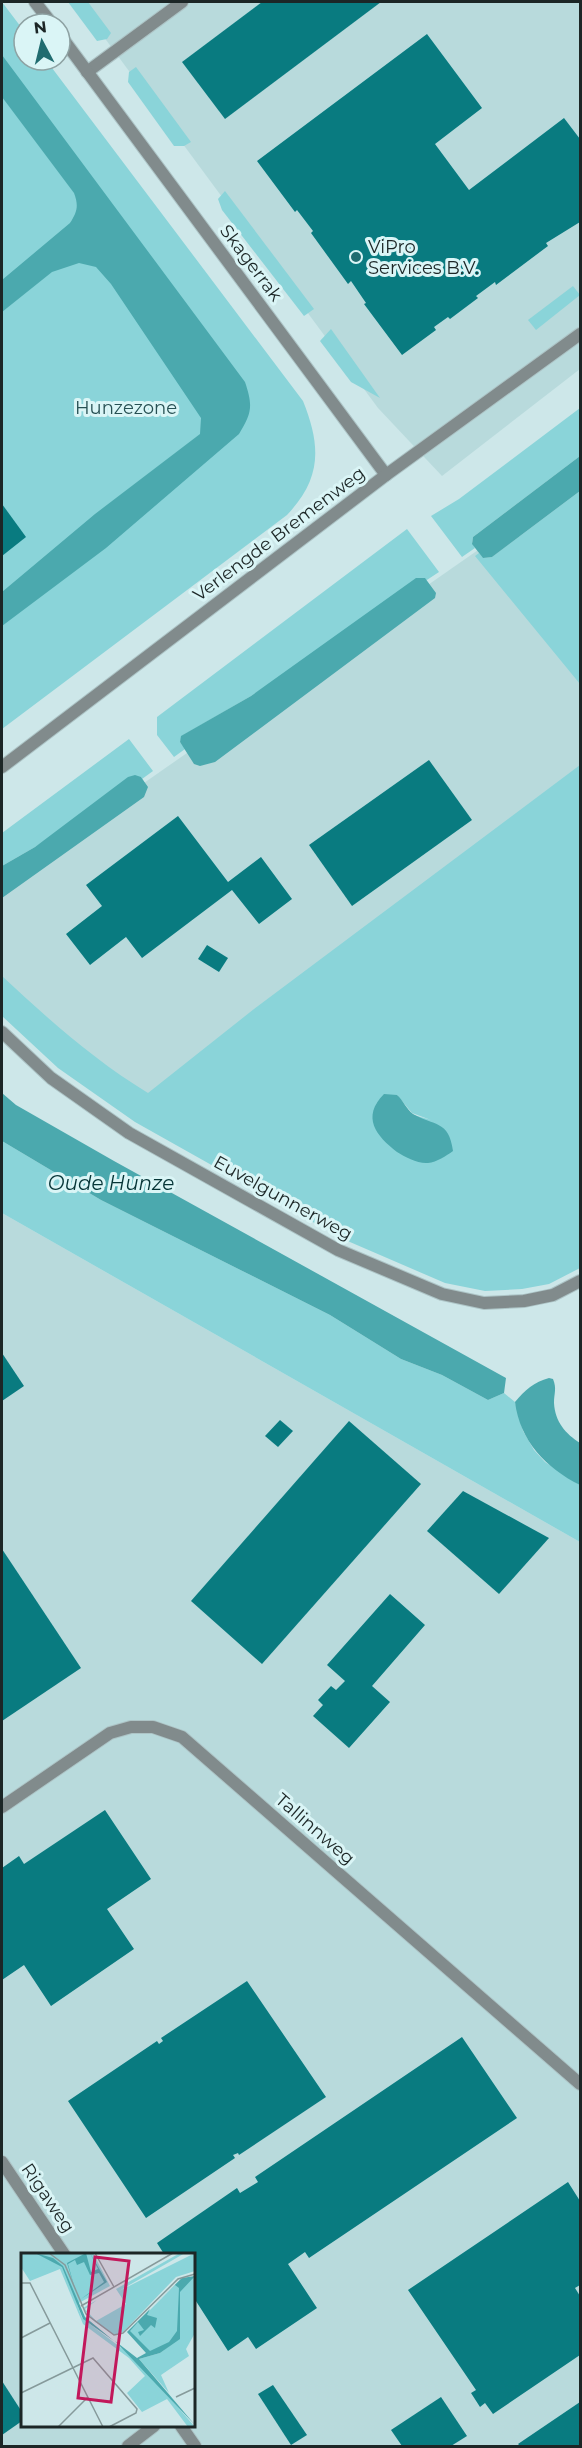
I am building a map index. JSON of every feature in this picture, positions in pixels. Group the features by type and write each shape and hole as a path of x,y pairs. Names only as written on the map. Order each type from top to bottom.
{"street":[{"path":"87,72 182,2"},
{"name":"Skagerrak","path":"72,51 386,475"},
{"name":"Verlengde Bremenweg","path":"2,767 386,475 580,334"},
{"name":"Euvelgunnerweg","path":"2,1032 51,1078 129,1132 338,1250 442,1294 484,1303 524,1301 553,1295 580,1281"},
{"name":"Tallinnweg","path":"2,1808 110,1733 131,1727 153,1727 183,1737 580,2084"},
{"name":"Rigaweg","path":"2,2162 63,2253"},
{"path":"128,2446 153,2427"},
{"path":"182,2427 195,2446"}],"shaded area":[{"path":"78,2 580,2 580,369 442,476 378,408"},
{"path":"511,527 580,604 580,807 164,1115 85,1058 2,980 2,882"},
{"path":"2,1213 580,1542 580,2446 2,2446"}],"green space":[{"name":"Hunzezone","path":"2,2 12,15 12,72 55,72 303,401 313,433 315,461 307,488 287,515 2,729"},
{"path":"68,2 88,2 111,33 107,39 97,41"},
{"path":"136,67 191,142 184,146 174,146 128,82 129,72"},
{"path":"225,191 314,309 304,316 222,210 218,199"},
{"path":"573,286 580,295 536,330 528,320"},
{"path":"331,329 380,398 351,382 320,341"},
{"path":"580,408 580,456 473,537 472,543 475,548 462,557 431,516 459,499"},
{"path":"580,491 580,684 475,556 479,553 483,558 492,557"},
{"path":"407,529 439,572 251,696 182,736 180,742 185,749 174,757 157,735 157,717"},
{"path":"129,739 153,771 2,866 2,833"},
{"path":"580,765 580,1268 549,1284 522,1289 485,1291 445,1283 343,1239 135,1122 58,1068 2,1016 2,976 72,1038 109,1067 148,1093 254,1009","holes":["397,1095 412,1113 431,1120 376,1104"]},
{"path":"2,1141 101,1200 330,1315 401,1359 442,1375 488,1400 504,1393 515,1402 523,1431 534,1450 545,1462 580,1485 580,1542 2,1213"}],"water":[{"path":"2,55 12,72 15,72 245,382 250,409 239,434 106,548 2,626 2,592 95,514 200,434 201,418 111,284 96,267 79,263 52,272 2,312 2,280 70,223 77,205 74,193 2,97"},
{"path":"580,456 580,491 492,557 483,558 472,544 473,537"},
{"path":"416,578 425,578 436,593 435,598 215,762 200,766 194,764 180,742 181,736 251,696"},
{"path":"135,775 141,777 148,787 144,797 2,898 2,866 35,847 128,777"},
{"name":"Oude Hunze","path":"2,1093 16,1105 114,1161 506,1378 504,1393 488,1400 442,1375 401,1359 330,1315 101,1200 2,1141"},
{"path":"384,1094 397,1095 413,1114 444,1129 451,1141 453,1151 438,1160 424,1163 408,1158 389,1146 378,1133 372,1118 377,1102"},
{"path":"549,1378 554,1382 554,1403 559,1422 570,1436 580,1443 580,1485 556,1470 537,1452 522,1429 518,1416 515,1402 530,1387"}],"building":[{"path":"262,2 381,2 225,119 182,62"},
{"path":"427,34 482,108 435,144 469,190 564,118 580,139 580,222 546,243 548,246 496,285 495,282 476,296 478,298 450,319 448,317 434,327 436,330 402,355 364,304 366,303 351,281 348,284 311,233 313,231 297,210 295,212 257,161"},
{"path":"2,504 26,537 2,556"},
{"path":"429,760 472,820 352,906 309,845"},
{"path":"178,816 228,882 261,857 292,899 259,924 232,890 142,958 126,937 90,965 66,934 102,906 86,885"},
{"path":"207,945 228,958 219,972 198,959"},
{"path":"2,1353 24,1386 2,1401"},
{"path":"280,1420 293,1431 278,1447 265,1436"},
{"path":"349,1421 421,1484 262,1664 191,1601"},
{"path":"463,1491 549,1538 499,1594 427,1531"},
{"path":"2,1549 81,1668 2,1721"},
{"path":"390,1594 425,1625 372,1686 390,1702 349,1748 313,1716 323,1705 318,1700 331,1686 336,1690 345,1681 327,1665"},
{"path":"105,1810 151,1879 107,1909 134,1949 51,2006 24,1965 2,1980 2,1868 19,1856 24,1864"},
{"path":"247,1981 326,2097 239,2155 238,2153 233,2155 235,2158 146,2218 68,2101 157,2041 159,2044 163,2041 161,2038"},
{"path":"462,2037 517,2118 309,2258 305,2252 288,2264 317,2308 256,2349 248,2337 228,2351 195,2300 195,2253 163,2253 157,2243 237,2188 240,2193 258,2182 255,2177"},
{"path":"568,2182 580,2201 580,2285 575,2288 580,2296 580,2355 493,2414 485,2403 480,2407 471,2393 476,2390 408,2290"},
{"path":"2,2381 21,2410 21,2422 2,2435"},
{"path":"273,2385 307,2435 291,2445 258,2394"},
{"path":"441,2397 467,2436 451,2446 402,2446 391,2430"},
{"path":"580,2402 580,2446 520,2446 518,2444"}],"place":[{"name":"ViPro Services B.V.","path":"356,257"}]}
